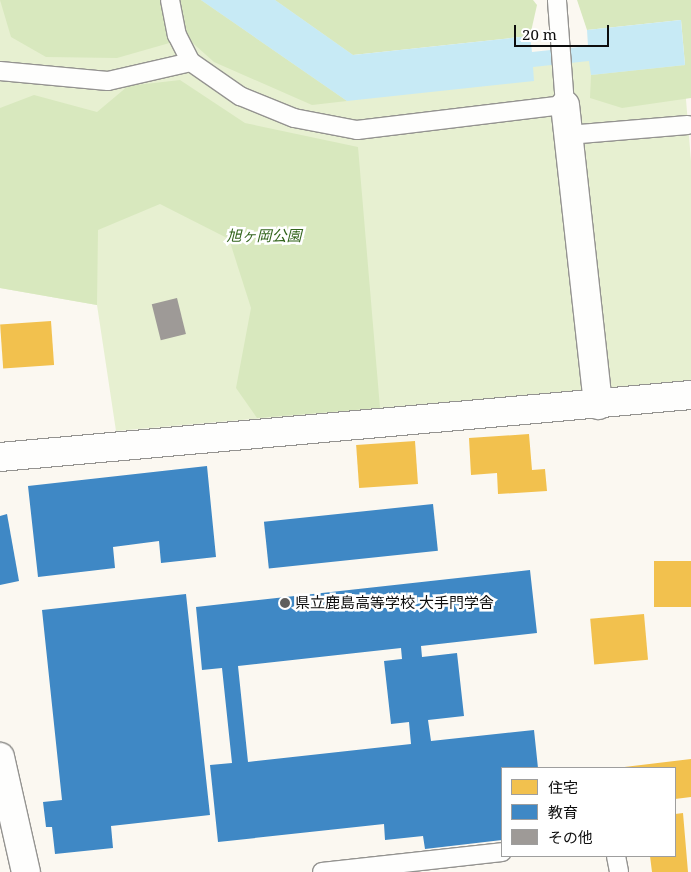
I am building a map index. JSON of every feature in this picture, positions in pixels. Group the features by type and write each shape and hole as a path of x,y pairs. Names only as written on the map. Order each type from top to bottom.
{"street":[{"path":"564,105 598,405"},
{"path":"0,457 598,405 691,395"},
{"path":"0,757 26,872"}],"lane":[{"path":"170,0 177,35 191,62 240,96 294,118 357,130 564,105 557,0"},
{"path":"0,70 108,81 191,62"},
{"path":"568,135 688,125"},
{"path":"322,872 501,852"},
{"path":"616,857 619,872"}],"green space":[{"name":"旭ヶ岡公園","path":"0,0 351,0 354,79 681,38 691,161 691,381 116,431 97,305 0,288"},
{"path":"0,0 201,0 347,101 312,105 214,62 187,38 117,58 46,57 11,37"},
{"path":"275,0 533,0 537,5 530,36 353,55"},
{"path":"577,0 691,0 691,98 622,108 590,98 591,75 685,65 681,20 587,30"},
{"path":"180,80 245,123 358,147 380,408 257,418 236,388 251,308 229,239 160,204 98,230 97,305 0,288 0,108 34,95 97,112 128,86"}],"water":[{"path":"201,0 275,0 353,55 530,36 532,52 588,46 587,30 681,20 685,65 591,75 589,61 533,67 534,81 347,101"}],"building: 住宅":[{"path":"51,321 54,365 3,368 0,325"},
{"path":"529,434 532,470 545,469 547,491 498,494 497,473 471,475 469,438"},
{"path":"415,441 418,484 359,488 356,445"},
{"path":"654,561 691,561 691,607 654,607"},
{"path":"644,614 648,660 594,665 590,619"},
{"path":"691,759 691,797 676,799 676,767 624,767"},
{"path":"683,813 688,872 652,872 650,857 676,857 676,814"}],"building: 教育":[{"path":"207,466 216,557 161,563 159,541 113,547 115,568 38,577 28,486"},
{"path":"433,504 438,551 269,569 264,522"},
{"path":"7,514 19,581 0,585 0,516"},
{"path":"530,570 537,633 421,646 422,657 457,653 464,716 428,720 431,741 534,730 538,767 501,767 501,840 425,849 423,836 385,840 384,824 218,842 210,765 232,763 222,668 202,670 196,607","holes":["401,648 402,659 384,661 391,724 409,722 411,744 248,762 238,666"]},
{"path":"186,594 210,815 111,826 113,848 55,854 52,827 46,827 43,802 62,800 42,610"}],"building: その他":[{"path":"177,298 186,334 161,340 152,304"}],"place":[{"name":"県立鹿島高等学校 大手門学舎","path":"285,603"}]}
